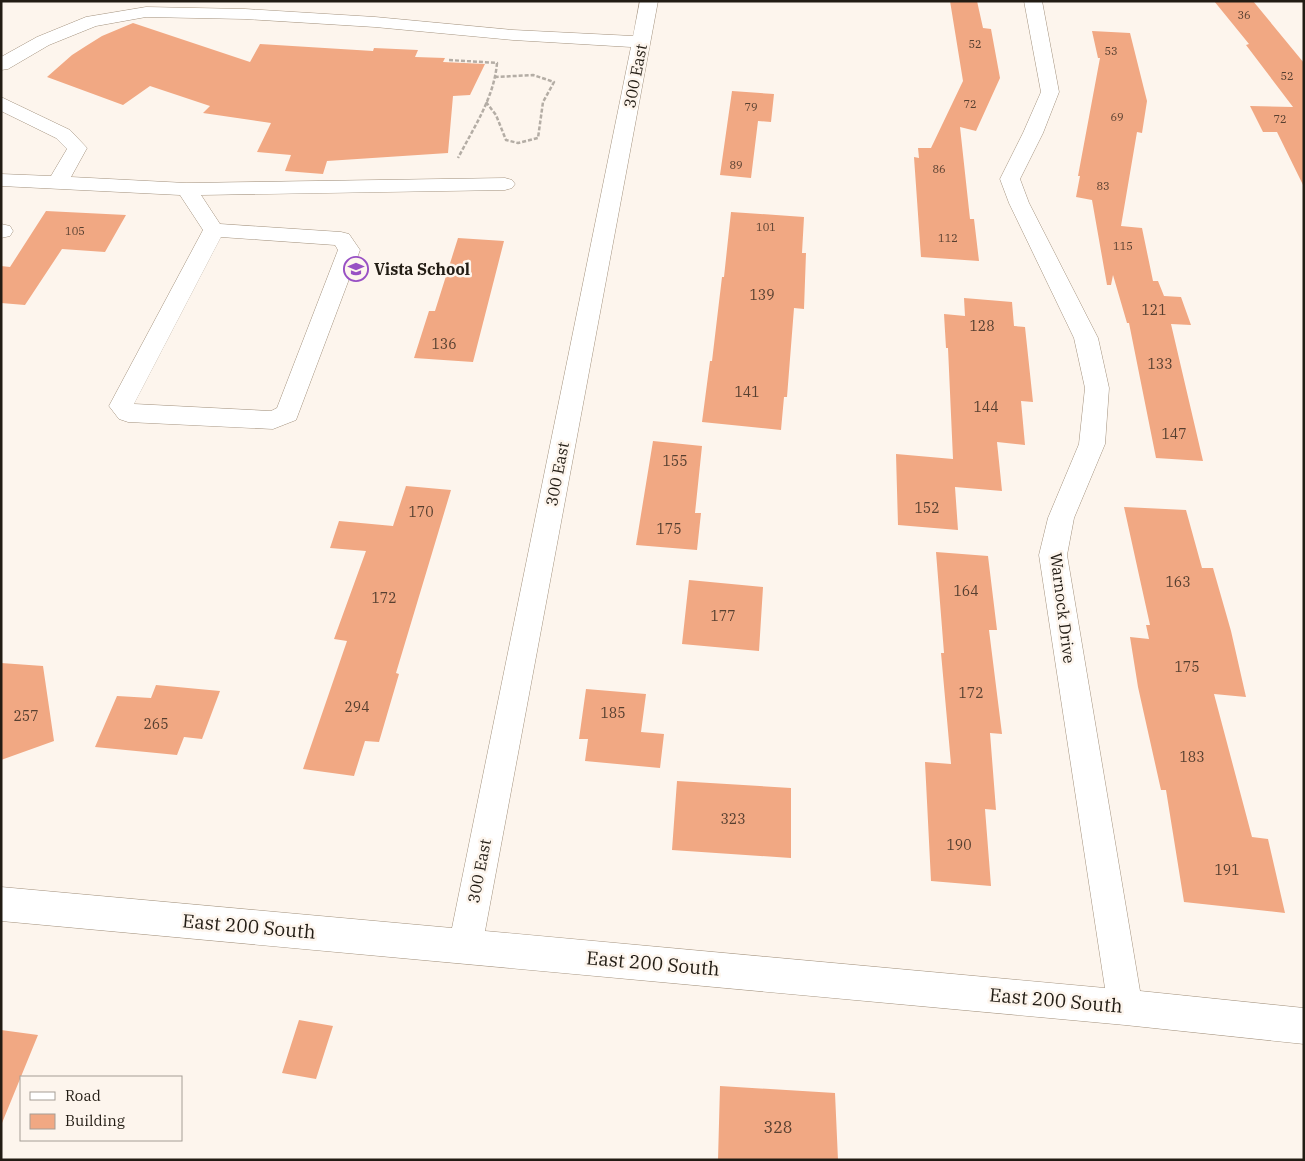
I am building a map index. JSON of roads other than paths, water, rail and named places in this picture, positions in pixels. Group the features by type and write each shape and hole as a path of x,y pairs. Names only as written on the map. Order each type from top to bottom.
{"street":[{"name":"300 East","path":"465,946 650,1"},
{"name":"Warnock Drive","path":"1033,1 1050,92 1033,133 1010,179 1019,203 1086,338 1097,388 1092,444 1061,518 1053,555 1125,1006"},
{"path":"1,65 43,41 92,21 146,12 245,14 375,22 422,28 513,35 642,42"},
{"path":"1,103 63,134 77,148 57,183"},
{"path":"1,180 186,190 505,184"},
{"path":"186,190 214,230"},
{"path":"214,230 341,239 349,250 287,414 273,420 128,412 121,406 214,230"},
{"name":"East 200 South","path":"1,904 1125,1006 1304,1026"}],"place":[{"name":"Vista School","path":"356,269"}]}
